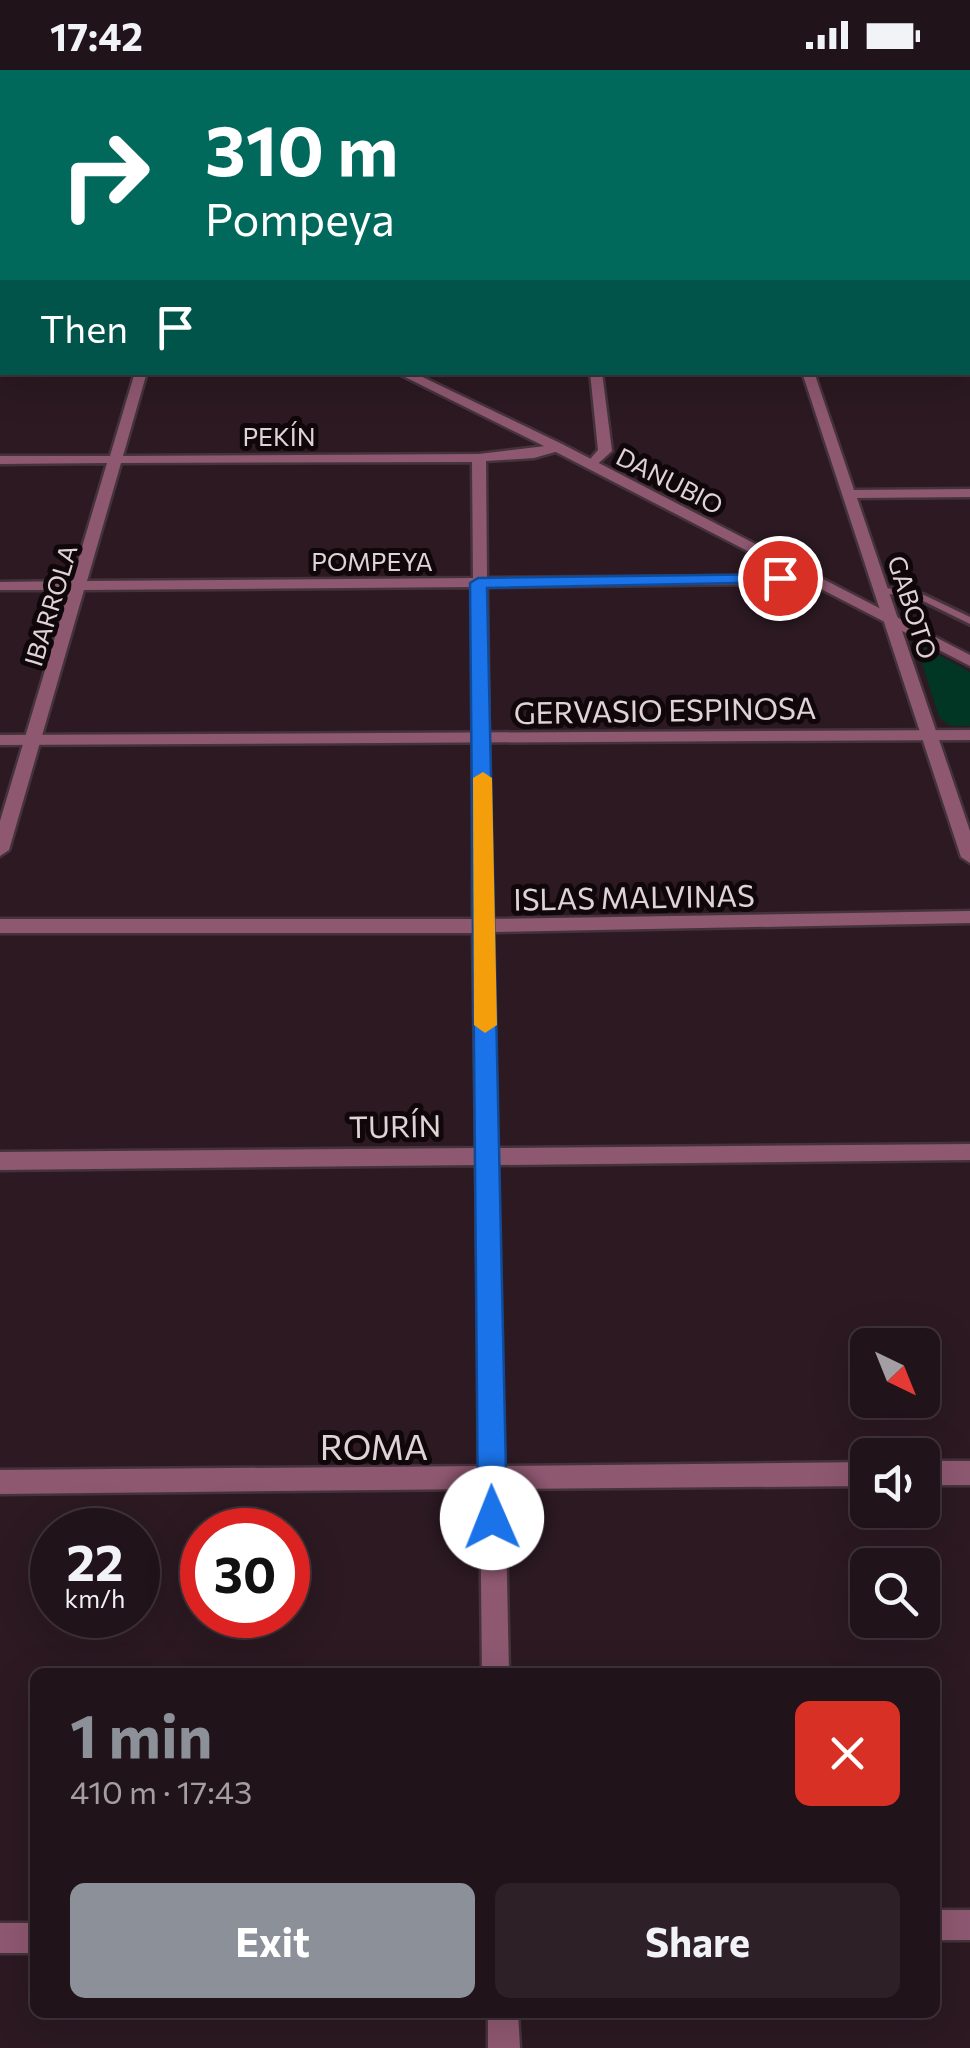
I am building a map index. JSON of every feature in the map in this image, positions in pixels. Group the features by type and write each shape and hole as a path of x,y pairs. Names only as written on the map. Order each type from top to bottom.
{"street":[{"name":"IBARROLA","path":"0,850 140,375"},
{"name":"DANUBIO","path":"407,375 557,447 970,661"},
{"path":"592,465 605,451 596,375"},
{"name":"GABOTO","path":"809,375 970,858"},
{"name":"PEKÍN","path":"0,460 479,458 534,454 557,447"},
{"path":"479,458 482,926 496,1668"},
{"path":"850,494 970,493"},
{"name":"POMPEYA","path":"0,586 761,580 804,574"},
{"name":"GERVASIO ESPINOSA","path":"0,740 970,734"},
{"name":"ISLAS MALVINAS","path":"0,926 482,926 970,917"},
{"name":"TURÍN","path":"0,1161 970,1152"},
{"path":"940,1473 970,1473"},
{"name":"ROMA","path":"0,1482 850,1474"},
{"path":"940,1925 970,1925"},
{"path":"0,1938 30,1938"},
{"path":"503,2018 504,2048"}],"lane":[{"path":"881,590 920,597 970,621"}],"green space":[{"path":"915,642 970,672 970,726 950,726 939,717"}],"slow traffic":[{"path":"483,778 485,1025"}],"route":[{"path":"492,1518 478,583 780,578"}]}
